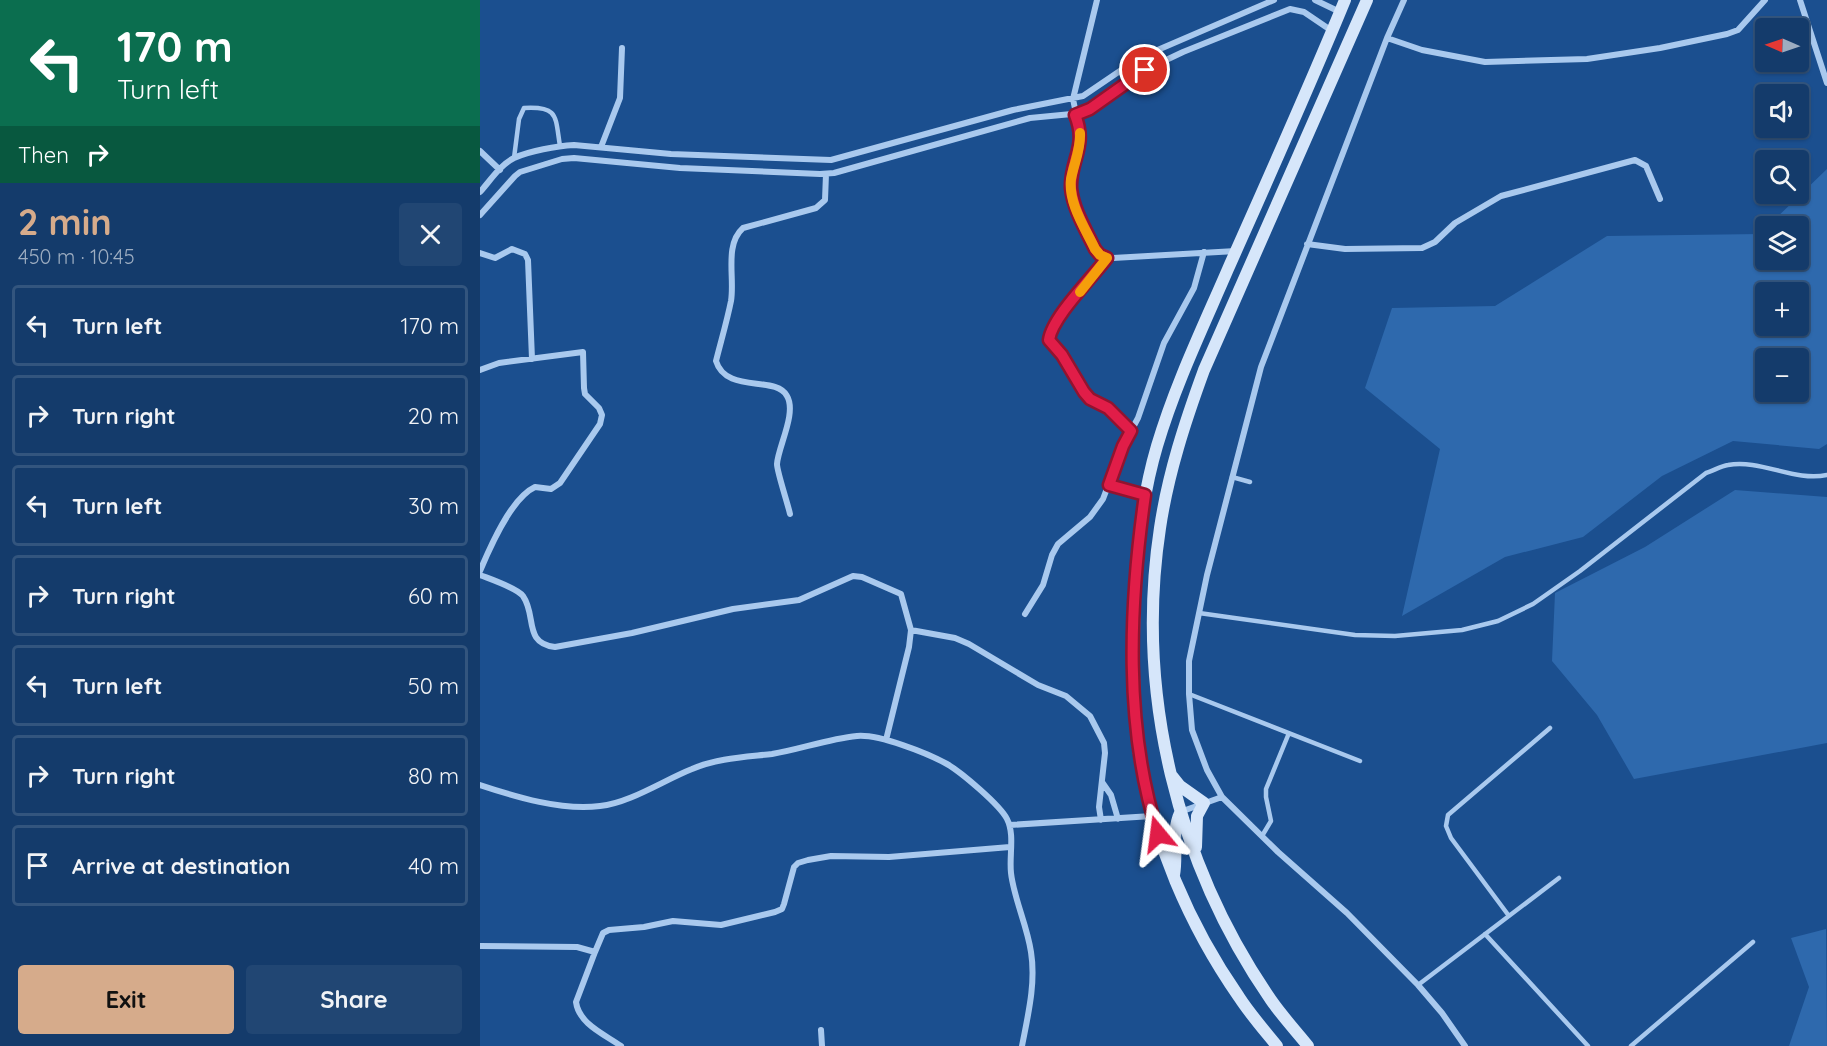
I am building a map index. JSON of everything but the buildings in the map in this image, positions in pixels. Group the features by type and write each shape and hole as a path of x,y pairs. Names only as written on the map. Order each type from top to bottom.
{"main road":[{"path":"1308,1046 1272,1001 1239,949 1215,900 1180,813 1158,710 1154,597 1160,528 1177,450 1204,370 1367,0"},
{"path":"1277,1046 1240,999 1213,958 1185,903 1152,816 1139,753 1135,703 1134,601 1137,554 1145,495 1156,448 1167,415 1191,354 1343,6"},
{"path":"1171,776 1180,786 1204,803 1197,816 1197,857"},
{"path":"1174,876 1177,860 1174,836 1180,813"}],"street":[{"path":"1098,0 1073,99 1081,138 1071,179 1074,201 1095,249 1107,258 1236,251"},
{"path":"480,192 514,158 560,146 574,145 703,156 831,160 1013,110 1083,96 1139,58 1274,0"},
{"path":"1315,0 1343,6"},
{"path":"1404,0 1387,38 1261,367 1231,477 1200,613 1190,661 1189,694 1192,730 1207,770 1222,797 1347,913 1418,985 1442,1013 1465,1046"},
{"path":"1387,38 1422,50 1485,62 1587,59 1660,48 1727,34 1738,30 1765,0"},
{"path":"1800,0 1827,83"},
{"path":"480,215 520,172 562,159 574,158 680,168 826,174 1030,118 1075,115 1090,109 1145,70 1183,52 1290,9 1304,12 1332,32"},
{"path":"601,147 620,98 622,48"},
{"path":"480,151 500,170"},
{"path":"1307,244 1345,249 1422,248 1435,242 1455,223 1501,196 1635,160 1646,166 1660,199"},
{"path":"790,514 777,464 786,434 789,403 787,395 779,389 728,378 718,369 716,361 731,300 733,245 736,234 743,228 816,208 825,200 826,174"},
{"path":"480,253 495,258 512,249 525,254 528,260 532,359"},
{"path":"1025,614 1043,585 1052,555 1058,544 1090,517 1103,499 1123,446 1138,418 1164,343 1194,288 1204,252"},
{"path":"1107,258 1057,322 1049,340 1062,355 1090,399 1108,408 1131,431"},
{"path":"480,370 499,363 583,352 585,393 599,408 602,415 600,424 556,486 551,489 535,487 523,496 496,534 480,573 520,593 527,605 533,632 539,642 555,647 632,633 733,609 799,600 846,578 862,577 901,594 911,630 909,647 886,740"},
{"path":"1109,485 1145,495"},
{"path":"911,630 955,638 969,644 1038,685 1075,702 1090,716 1104,743 1099,807 1101,820"},
{"path":"480,785 525,799 584,807 601,806 646,790 693,768 743,756 775,753 858,736 886,740 950,765 996,804 1010,825 1011,873 1033,964 1030,1001 1022,1046"},
{"path":"1102,781 1111,795 1118,819"},
{"path":"1180,813 1222,797"},
{"path":"1010,825 1152,816"},
{"path":"621,1046 583,1020 577,1010 577,995 603,933 615,928 637,928 673,921 721,925 775,912 782,909 794,867 808,860 831,856 889,857 1010,847"},
{"path":"480,946 577,947 595,952"},
{"path":"821,1030 822,1046"}],"lane":[{"path":"514,158 519,119 524,108 540,107 552,112 556,121 560,146"},
{"path":"1200,613 1355,635 1395,636 1462,630 1498,621 1533,604 1580,571 1706,473 1728,465 1749,465 1808,476 1827,475"},
{"path":"1231,477 1250,482"},
{"path":"1189,694 1360,761"},
{"path":"1509,916 1451,838 1446,826 1448,815 1550,728"},
{"path":"1262,836 1271,820 1266,789 1289,733"},
{"path":"1418,985 1559,878"},
{"path":"1485,934 1588,1046"},
{"path":"1631,1046 1753,942"}],"shaded area":[{"path":"1827,169 1827,444 1819,449 1733,441 1662,476 1583,537 1505,557 1402,616 1440,449 1365,388 1392,308 1495,306 1607,236 1755,234 1755,270 1809,270 1809,216 1778,216 1791,204 1809,204 1809,186"},
{"path":"1735,490 1827,497 1827,743 1634,779 1597,715 1552,661 1555,593 1645,547"},
{"path":"1826,929 1827,1046 1789,1046 1809,987 1791,938"}],"slow traffic":[{"path":"1080,133 1079,153 1071,179 1071,190 1095,249 1107,258 1080,292"}],"route":[{"path":"1145,70 1090,109 1075,115 1081,138 1071,179 1071,190 1095,249 1107,258 1057,322 1049,340 1062,355 1090,399 1108,408 1131,431 1109,485 1145,495 1137,554 1134,601 1135,703 1139,753 1158,834"}]}
